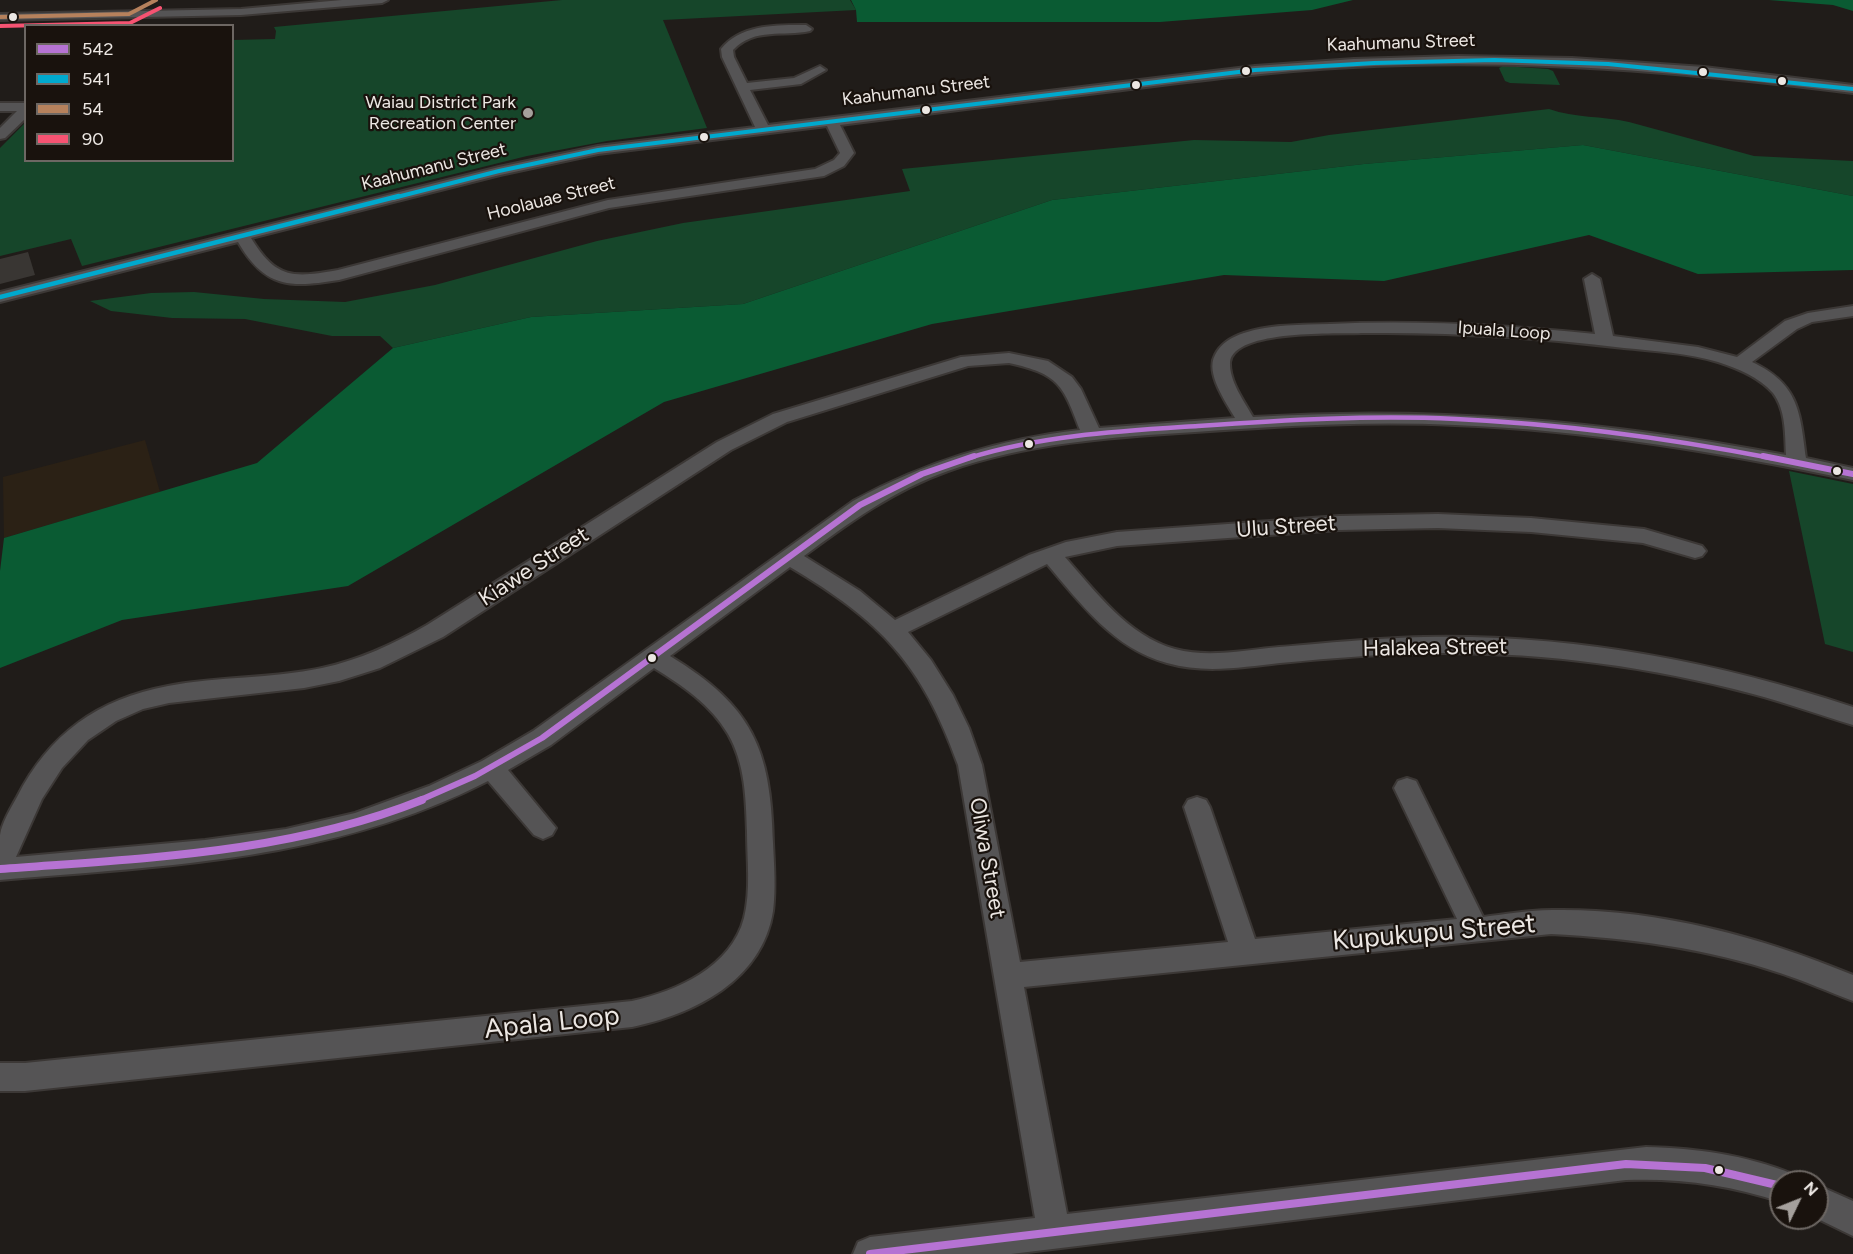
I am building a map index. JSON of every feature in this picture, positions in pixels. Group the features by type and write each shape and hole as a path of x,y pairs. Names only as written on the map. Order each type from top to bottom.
{"street":[{"path":"116,24 156,0"},
{"path":"0,17 251,11 382,0"},
{"path":"763,129 728,57 730,46 743,37 760,32 806,29"},
{"name":"Kaahumanu Street","path":"0,297 552,159 627,146 1264,69 1407,60 1513,60 1714,72 1853,89"},
{"path":"742,87 797,81 820,70"},
{"path":"0,107 24,108"},
{"path":"0,135 24,110"},
{"name":"Hoolauae Street","path":"242,236 260,264 274,274 297,278 339,275 608,204 819,173 839,163 847,153 831,121"},
{"path":"1592,279 1605,340"},
{"path":"1738,364 1791,324 1816,316 1853,311"},
{"name":"Ipuala Loop","path":"1247,423 1223,376 1221,361 1223,355 1233,345 1260,334 1348,328 1424,327 1509,330 1698,352 1738,364 1768,380 1786,400 1797,462"},
{"name":"Kiawe Street","path":"0,862 51,762 100,717 159,695 316,678 388,656 435,631 714,451 780,418 956,364 978,359 1009,358 1042,365 1066,381 1076,393 1091,433"},
{"path":"0,868 230,848 296,838 388,813 443,792 492,768 542,738 788,556 867,501 937,467 1012,445 1091,433 1354,418 1508,422 1628,434 1797,462 1853,474"},
{"name":"Ulu Street","path":"893,630 1051,555 1066,549 1117,539 1339,523 1438,521 1531,525 1644,536 1695,550"},
{"name":"Halakea Street","path":"1051,555 1122,631 1145,646 1182,659 1223,660 1380,647 1445,645 1541,649 1649,663 1690,671 1778,693 1853,716"},
{"name":"Oliwa Street","path":"788,556 858,598 893,630 911,649 953,715 970,765 1054,1232"},
{"name":"Apala Loop","path":"0,1077 25,1077 632,1014 676,1003 709,984 739,955 750,939 757,921 761,887 758,789 755,768 748,748 728,714 699,687 652,656"},
{"path":"492,768 543,828"},
{"path":"1407,788 1475,928"},
{"path":"1197,807 1245,951"},
{"name":"Kupukupu Street","path":"1008,976 1551,922 1624,925 1660,931 1769,957 1853,988"},
{"path":"870,1254 1650,1162 1699,1165 1769,1182"},
{"path":"1829,1207 1853,1219"}],"shaded area":[{"path":"145,440 160,492 4,538 3,477"}],"green space":[{"path":"562,0 850,0 856,10 663,20 707,128 607,141 527,156 82,266 71,239 0,256 0,148 24,124 24,162 234,162 234,40 275,39 274,27"},
{"path":"851,0 1353,0 1312,10 1160,22 857,22 856,10"},
{"path":"1769,0 1853,0 1853,11 1833,5"},
{"path":"1503,66 1548,69 1553,71 1560,85 1510,83 1505,81 1499,68"},
{"path":"1549,109 1629,122 1754,156 1853,161 1853,196 1583,145 1364,164 1052,200 743,304 531,317 393,348 380,336 332,336 245,319 172,318 111,311 90,301 151,293 194,292 264,299 345,302 435,285 597,241 683,223 910,191 902,169 1194,140 1291,142 1329,135"},
{"path":"1583,145 1853,196 1853,270 1698,274 1589,235 1384,281 1224,275 932,324 664,402 348,586 122,620 0,668 0,571 4,538 257,463 393,348 531,317 743,304 1052,200 1364,164"},
{"path":"1789,471 1853,484 1853,652 1825,644"}],"building":[{"path":"28,252 35,275 0,284 0,259"}],"transit line":[{"name":"54","path":"0,17 129,14 156,0"},
{"name":"90","path":"87,24 130,23 160,8"},
{"name":"90","path":"0,26 24,25"},
{"name":"541","path":"0,297 499,171 598,150 1255,70 1414,61 1533,61 1678,69 1853,89"},
{"name":"542","path":"0,869 224,850 313,834 405,807 475,776 542,738 860,505 932,470 1008,448 1107,433 1208,425 1332,419 1456,419 1606,432 1755,455 1853,474"},
{"name":"542","path":"870,1254 1626,1164 1666,1164 1705,1168 1769,1183"}],"place":[{"name":"Waiau District Park Recreation Center","path":"528,113"}]}
